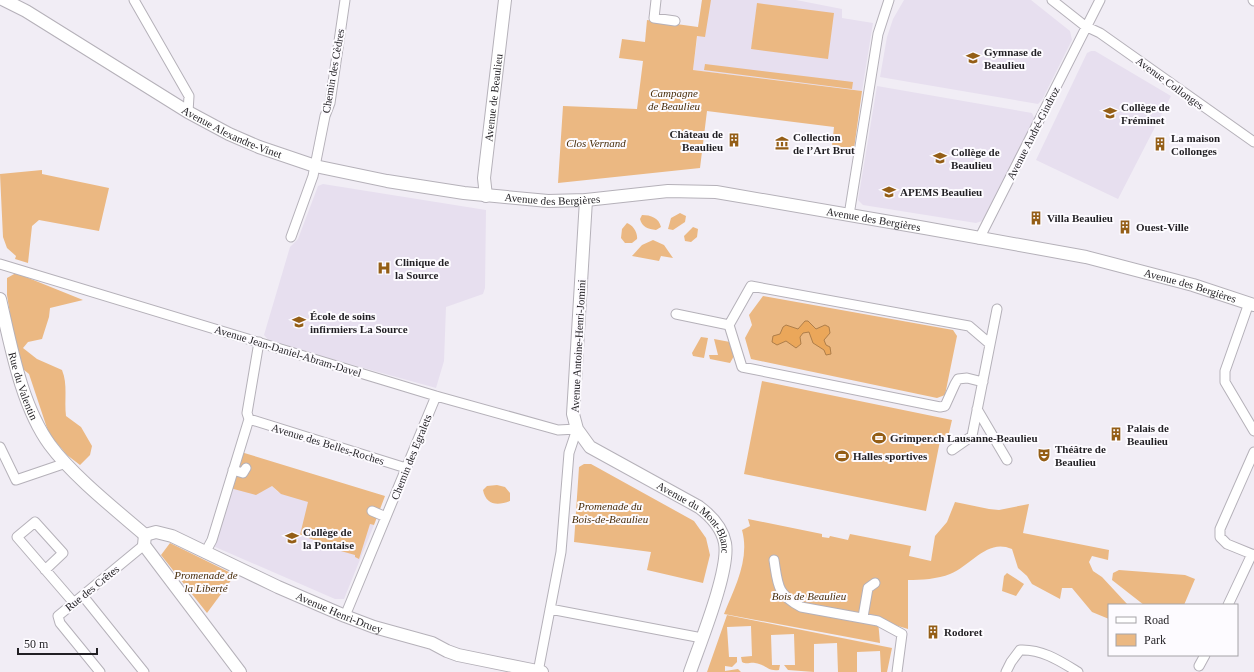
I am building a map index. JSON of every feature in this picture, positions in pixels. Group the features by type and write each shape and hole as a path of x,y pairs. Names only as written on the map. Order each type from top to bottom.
{"street":[{"name":"Avenue Alexandre-Vinet","path":"4,0 26,11 188,112 259,147 315,166 387,182 486,196"},
{"path":"134,0 189,96 188,112"},
{"name":"Chemin des Cèdres","path":"291,237 315,166 325,116 330,103 345,0"},
{"name":"Avenue de Beaulieu","path":"486,196 484,178 505,0"},
{"path":"656,0 654,18 675,21"},
{"path":"849,215 878,34 889,0"},
{"name":"Avenue Collonges","path":"1052,0 1085,26 1100,33 1254,142"},
{"name":"Avenue André-Gindroz","path":"979,239 1046,110 1085,26 1100,0"},
{"name":"Avenue des Bergières","path":"486,196 548,201 586,200 648,192 684,190 716,192 1086,257 1137,269 1252,304"},
{"name":"Avenue Antoine-Henri-Jomini","path":"539,672 561,552 568,453 577,429 573,414 586,200"},
{"name":"Avenue Jean-Daniel-Abram-Davel","path":"0,264 436,396 558,430 577,429"},
{"path":"983,382 967,378 958,380 946,406 940,407 742,366 729,325 751,286 969,326 990,344"},
{"name":"Rue du Valentin","path":"0,299 12,351 29,406 50,445 66,463 145,540 240,672"},
{"path":"1252,304 1225,371 1225,382 1254,431"},
{"path":"952,450 972,436 998,309"},
{"path":"676,314 729,325"},
{"path":"205,553 212,540 249,419 247,413 259,342"},
{"name":"Chemin des Egralets","path":"345,616 436,396"},
{"path":"977,409 1007,460"},
{"name":"Avenue des Belles-Roches","path":"249,419 406,468"},
{"name":"Avenue du Mont-Blanc","path":"577,429 590,447 699,507 716,522 725,542 725,560 723,571 690,672"},
{"path":"0,447 16,480 66,463"},
{"path":"1228,604 1253,555 1227,544 1220,537 1220,529 1254,452"},
{"path":"233,470 243,473 246,468"},
{"path":"372,511 386,517"},
{"path":"46,570 63,553 35,522 16,536 74,603"},
{"name":"Avenue Henri-Druey","path":"145,540 156,532 172,536 205,553 345,616 374,627 432,643 458,655 539,672"},
{"name":"Rue des Crêtes","path":"100,672 58,620 60,614 83,596 145,540"},
{"path":"774,560 777,582 783,596 790,601 801,607 878,621 902,634 897,672"},
{"path":"863,618 868,588 875,584"},
{"path":"83,596 144,672"},
{"path":"550,609 702,638"},
{"path":"1006,672 1020,650 1030,649 1056,659 1078,672"},
{"path":"1199,666 1204,656"}],"shaded area":[{"path":"702,0 796,0 842,9 842,18 873,23 862,91 693,70"},
{"name":"Gymnase de Beaulieu","path":"904,0 1031,0 1070,31 1072,40 1042,100 1038,104 880,77 887,37 893,19"},
{"name":"Collège de Fréminet","path":"1095,51 1171,96 1118,199 1036,160 1087,53"},
{"name":"Collège de Beaulieu","path":"877,86 1032,113 1035,120 982,221 976,223 863,205 858,200"},
{"name":"Clinique de la Source","path":"323,184 486,210 485,288 483,294 446,307 444,361 436,388 270,342 264,335 290,247 298,239 318,186"},
{"path":"805,321 808,321 816,329 825,325 829,327 830,333 824,340 826,345 830,347 831,354 826,355 824,350 813,343 809,332 803,333 800,337 801,344 796,348 786,341 777,345 772,342 773,336 780,334 783,327 786,325 798,329"},
{"name":"Collège de la Pontaise","path":"272,486 278,492 309,502 309,505 374,525 344,599 335,599 213,546 230,488"}],"green space":[{"name":"Campagne de Beaulieu","path":"702,0 711,0 705,37 697,36 693,70 862,91 854,149 832,146 834,127 707,111 700,168 558,183 563,106 637,109 643,61 619,58 622,39 645,42 647,20 698,27"},
{"path":"757,3 834,13 828,59 751,49"},
{"path":"705,64 853,82 852,89 704,70"},
{"path":"42,170 42,174 109,188 99,231 39,220 32,226 28,263 15,259 16,256 7,248 3,237 0,174"},
{"path":"680,213 686,216 685,222 673,230 668,229 671,218"},
{"path":"642,215 654,218 658,221 661,227 656,230 646,227 642,224 640,219"},
{"path":"627,223 633,227 637,234 637,239 632,243 625,243 621,238 622,229"},
{"path":"693,227 698,229 697,237 691,242 685,241 684,236"},
{"path":"653,240 664,245 673,258 661,256 659,261 632,256 642,245"},
{"path":"16,273 83,300 50,308 49,317 42,339 28,342 23,348 37,359 62,370 65,381 66,416 81,427 92,446 90,455 80,465 67,455 49,434 29,374 18,365 7,295 7,278"},
{"path":"763,296 953,330 957,336 945,395 937,398 751,359 745,338 752,325 749,315"},
{"path":"701,337 708,338 704,358 693,356 692,353"},
{"path":"714,339 730,342 734,356 730,363 710,359 709,355 718,355"},
{"name":"Halles sportives","path":"762,381 952,420 948,437 941,436 926,511 744,474"},
{"path":"241,452 385,496 374,525 370,524 359,559 355,557 355,555 316,544 317,541 300,535 308,502 281,494 272,486 256,495 230,488"},
{"name":"Promenade du Bois-de-Beaulieu","path":"584,464 591,464 694,521 706,538 710,555 703,583 647,570 651,552 574,542 579,467"},
{"path":"497,485 505,487 510,493 510,501 497,504 487,499 483,490 487,486"},
{"name":"Bois de Beaulieu","path":"955,502 999,510 1029,504 1023,533 1109,550 1108,560 1092,556 1089,562 1093,571 1102,577 1127,604 1108,604 1108,619 1092,612 1072,588 1062,588 1060,599 1032,584 1027,576 1018,568 1012,549 995,547 980,554 958,570 945,576 929,579 908,580 908,629 878,620 880,643 724,614 737,583 743,562 744,541 742,530 750,526 748,519 822,534 822,537 829,538 830,536 848,540 850,534 911,546 909,556 931,561 935,536 947,522"},
{"name":"Promenade de la Liberté","path":"170,543 235,575 207,613 161,555"},
{"path":"1119,570 1185,575 1195,579 1184,604 1143,604 1112,580 1113,573"},
{"path":"1007,573 1024,584 1016,596 1002,591 1004,576"},
{"path":"727,615 892,648 887,672 881,672 880,651 857,652 857,672 838,672 837,643 814,644 814,672 788,670 784,665 795,665 794,634 771,635 772,665 780,665 779,670 772,670 753,663 744,663 742,662 741,657 752,656 751,626 727,627 729,657 737,657 737,662 732,667 725,666 725,671 738,669 741,672 707,672"}],"place":[{"name":"Gymnase de Beaulieu","path":"973,58"},
{"name":"Collège de Fréminet","path":"1110,113"},
{"name":"Château de Beaulieu","path":"734,140"},
{"name":"Collection de l’Art Brut","path":"782,143"},
{"name":"La maison Collonges","path":"1160,144"},
{"name":"Collège de Beaulieu","path":"940,158"},
{"name":"APEMS Beaulieu","path":"889,192"},
{"name":"Villa Beaulieu","path":"1036,218"},
{"name":"Ouest-Ville","path":"1125,227"},
{"name":"Clinique de la Source","path":"384,268"},
{"name":"École de soins infirmiers La Source","path":"299,322"},
{"name":"Palais de Beaulieu","path":"1116,434"},
{"name":"Grimper.ch Lausanne-Beaulieu","path":"879,438"},
{"name":"Théâtre de Beaulieu","path":"1044,455"},
{"name":"Halles sportives","path":"842,456"},
{"name":"Collège de la Pontaise","path":"292,538"},
{"name":"Rodoret","path":"933,632"}],"park label":[{"name":"Clos Vernand","path":"596,143"}]}
